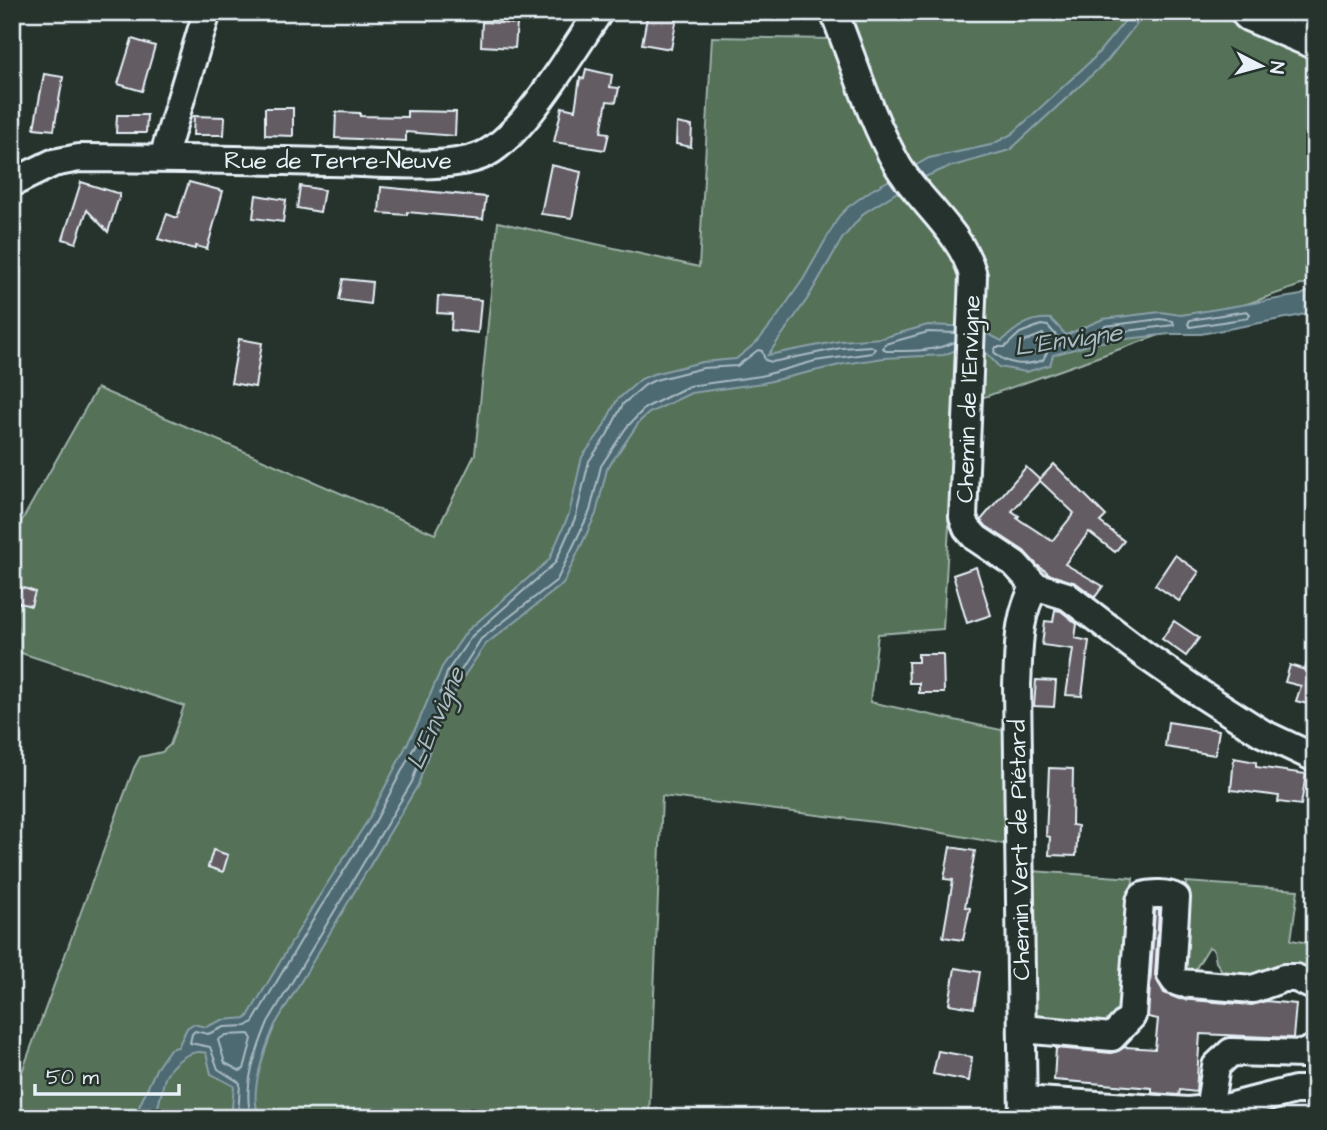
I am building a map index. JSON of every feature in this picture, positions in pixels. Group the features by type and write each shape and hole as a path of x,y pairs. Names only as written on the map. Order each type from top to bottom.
{"highway":[{"path":"1251,12 1315,39"}],"street":[{"path":"163,158 208,12"},
{"name":"Rue de Terre-Neuve","path":"12,183 52,163 79,158 409,163 472,159 488,153 512,131 541,97 599,12"},
{"name":"Chemin de l'Envigne","path":"834,12 882,134 898,166 913,189 963,249 970,262 973,276 963,517 967,528 976,538 1015,564 1035,586 1066,596 1201,694 1262,733 1315,758"},
{"name":"Chemin Vert de Piétard","path":"1023,1109 1017,685 1021,617 1035,586"},
{"path":"1022,1029 1112,1037 1132,1016 1140,901 1143,896 1149,894 1172,895 1176,898 1171,975 1175,981 1253,989 1284,978 1296,978 1315,987"},
{"path":"1209,1110 1216,1066 1231,1052 1303,1054 1315,1048"},
{"path":"1023,1109 1209,1110 1295,1090 1315,1090"}],"green space":[{"path":"823,12 1315,12 1315,280 956,407 943,629 878,634 870,702 1006,731 1004,844 899,825 662,796 649,1118 12,1118 12,1099 134,768 140,757 162,752 170,745 184,706 12,650 12,538 97,388 435,534 475,454 498,222 699,267 712,37 833,39"},
{"path":"1031,871 1133,878 1124,1014 1107,1031 1034,1024"},
{"path":"1186,882 1298,890 1291,940 1315,944 1315,975 1225,975 1216,962 1214,950 1209,947 1196,968 1188,975 1179,971"}],"water":[{"name":"L'Envigne","path":"1132,12 1146,12 1107,61 1010,150 946,168 915,181 864,213 842,239 808,298 768,355 840,341 882,338 928,325 974,327 1002,341 1024,324 1051,319 1066,335 1103,319 1160,312 1181,315 1301,295 1315,288 1315,311 1201,334 1170,334 1100,342 1053,355 1050,365 1026,372 999,367 983,349 963,347 944,355 884,358 844,364 763,383 691,393 649,413 640,421 607,469 596,514 563,584 486,644 460,682 441,717 418,785 275,1025 256,1085 257,1109 261,1118 231,1118 234,1086 211,1074 206,1053 200,1052 182,1058 168,1072 154,1118 134,1118 156,1069 170,1049 178,1047 187,1028 193,1024 206,1027 222,1020 247,1018 314,904 368,820 418,723 442,667 467,631 549,560 569,514 582,457 601,431 617,400 641,379 653,374 702,362 736,359 758,341 777,317 804,278 839,216 848,207 870,191 929,158 991,145 1012,134 1094,58"}],"building":[{"path":"648,12 678,12 671,49 642,44"},
{"path":"482,22 517,24 515,48 481,46"},
{"path":"132,39 155,46 142,91 118,84"},
{"path":"586,69 612,75 610,87 619,88 616,102 607,101 601,132 609,133 605,150 554,142 562,107 575,110 580,78 584,79"},
{"path":"44,74 63,77 54,130 34,128"},
{"path":"265,108 293,108 293,136 265,135"},
{"path":"407,111 456,112 455,136 406,132 406,141 335,138 336,112 360,113 360,116 407,117"},
{"path":"117,115 147,115 146,133 116,133"},
{"path":"194,116 225,117 224,135 193,135"},
{"path":"677,123 692,126 691,147 676,144"},
{"path":"551,165 581,172 572,218 541,214"},
{"path":"81,182 120,194 108,232 87,210 76,243 63,239"},
{"path":"189,182 223,191 207,249 196,246 195,249 158,239 167,214 177,218"},
{"path":"300,186 324,190 320,212 297,208"},
{"path":"381,187 486,197 483,219 407,212 407,215 379,213"},
{"path":"256,195 286,200 283,222 253,218"},
{"path":"343,279 372,282 370,304 339,300"},
{"path":"438,296 481,300 478,333 451,330 452,314 437,313"},
{"path":"239,339 262,343 255,387 231,383"},
{"path":"1054,464 1106,516 1100,522 1124,541 1115,552 1089,532 1065,564 1103,586 1095,597 1076,583 1051,575 1024,551 981,520 1026,467 1039,480","holes":["1040,481 1074,513 1052,541 1017,518 1019,516 1012,511"]},
{"path":"1175,555 1199,572 1179,601 1155,585"},
{"path":"976,567 991,615 967,623 953,575"},
{"path":"21,587 35,592 31,606 16,602"},
{"path":"1055,610 1061,611 1077,624 1075,638 1089,641 1082,696 1066,695 1073,649 1042,645 1045,621 1053,622"},
{"path":"1174,621 1199,638 1186,656 1162,639"},
{"path":"1310,652 1315,653 1315,706 1296,701 1301,686 1285,682 1290,665 1305,670"},
{"path":"918,654 943,654 944,693 919,693 919,683 909,683 908,662 918,662"},
{"path":"1036,680 1056,681 1054,707 1034,706"},
{"path":"1168,722 1219,730 1215,755 1165,747"},
{"path":"1234,758 1256,762 1256,767 1306,774 1301,805 1278,802 1279,796 1231,790"},
{"path":"1049,768 1073,769 1072,825 1078,826 1076,856 1049,855 1050,837 1046,836"},
{"path":"950,847 975,851 965,907 970,908 963,940 943,937 953,880 944,879"},
{"path":"213,850 228,855 223,872 208,867"},
{"path":"1155,910 1159,910 1155,975 1164,993 1179,999 1252,1005 1266,1001 1296,1004 1293,1038 1200,1034 1196,1092 1180,1090 1179,1095 1152,1093 1152,1088 1054,1080 1056,1048 1111,1053 1125,1047 1155,1049 1158,1019 1148,1017"},
{"path":"955,968 980,972 974,1008 949,1004"},
{"path":"938,1051 972,1057 969,1081 933,1074"}]}
